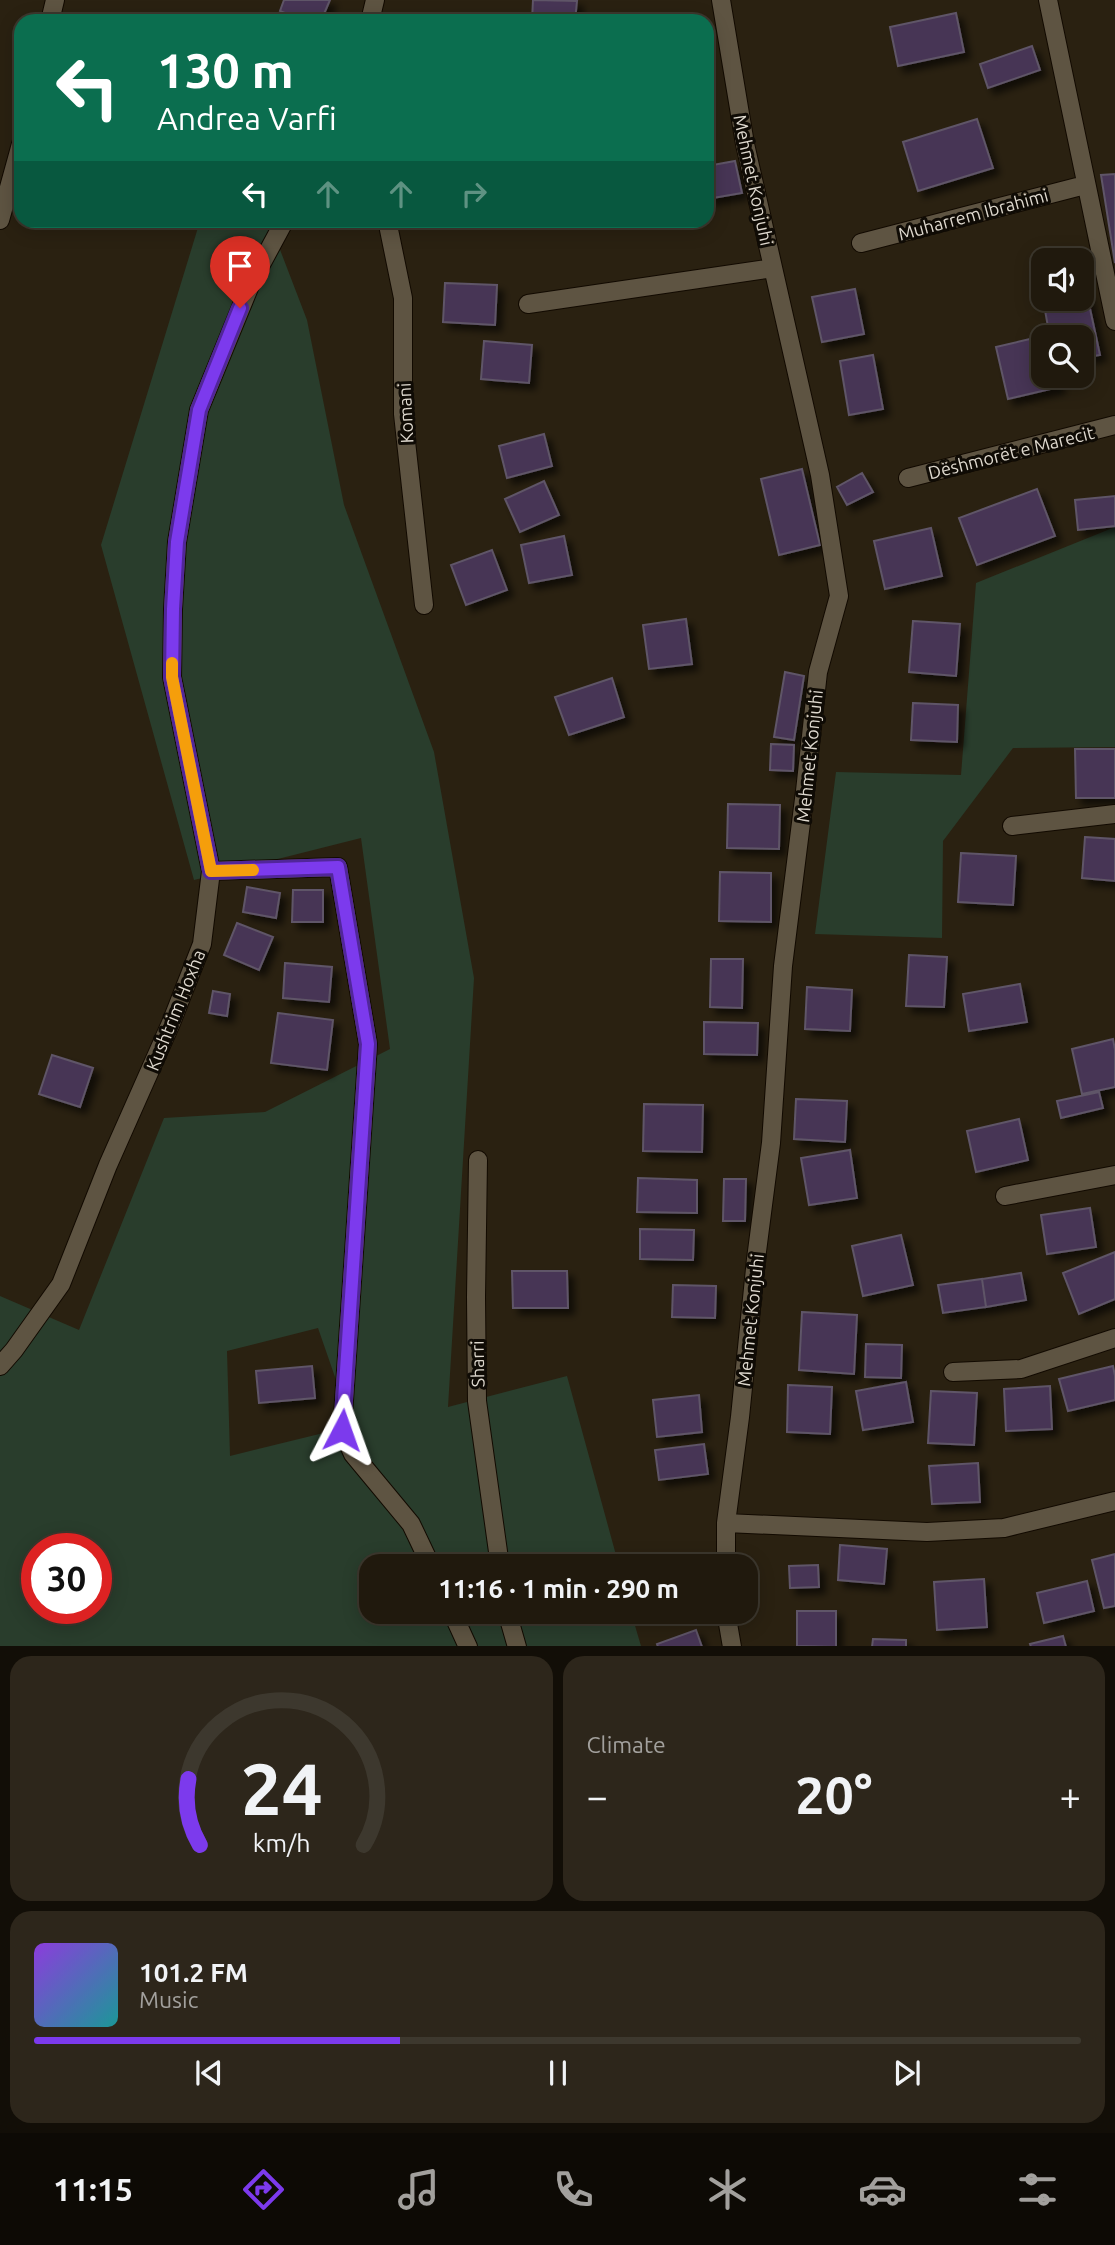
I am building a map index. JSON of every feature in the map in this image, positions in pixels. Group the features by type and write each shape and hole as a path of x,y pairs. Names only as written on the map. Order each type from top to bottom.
{"street":[{"name":"Mehmet Konjuhi","path":"721,0 745,144 820,475 839,596 818,672 783,966 771,1143 726,1523 726,1554"},
{"path":"1048,0 1115,321"},
{"path":"0,220 14,169"},
{"name":"Muharrem Ibrahimi","path":"861,243 1085,185"},
{"name":"Kushtrim Hoxha","path":"0,1366 61,1284 108,1165 172,1023 202,944 211,871 172,677 177,542 199,410 251,283 281,228"},
{"name":"Komani","path":"389,228 404,298 403,414 424,606"},
{"path":"528,303 773,268"},
{"name":"Dëshmorët e Marecit","path":"908,478 1115,425"},
{"path":"1012,826 1115,814"},
{"path":"211,871 338,867 368,1044 342,1430 353,1454 411,1524 425,1554"},
{"name":"Sharri","path":"478,1160 477,1401 498,1554"},
{"path":"1004,1196 1115,1175"},
{"path":"953,1373 1021,1369 1115,1338"},
{"path":"726,1523 927,1531 1004,1528 1115,1501"},
{"path":"457,1624 468,1646"},
{"path":"510,1624 517,1646"},
{"path":"728,1624 732,1646"}],"green space":[{"path":"198,228 272,228 307,320 344,505 434,752 474,978 448,1407 567,1376 616,1554 359,1554 359,1624 635,1624 641,1646 0,1646 0,1296 79,1330 164,1118 265,1112 390,1049 361,838 194,880 101,545","holes":["318,1328 352,1426 230,1456 227,1351"]},
{"path":"1115,527 1115,747 1013,748 943,841 942,938 815,934 836,772 961,775 976,583"}],"building":[{"path":"284,0 330,0 324,14 287,14 280,11"},
{"path":"533,0 577,1 576,14 532,14"},
{"path":"956,13 964,52 898,66 890,27"},
{"path":"1032,46 1040,70 988,88 980,64"},
{"path":"977,119 993,168 918,191 903,142"},
{"path":"735,161 742,193 714,198 714,165"},
{"path":"1115,174 1115,263 1101,175"},
{"path":"445,283 497,285 495,325 443,322"},
{"path":"855,289 864,334 822,342 812,297"},
{"path":"1045,311 1091,311 1094,325 1048,325"},
{"path":"1094,327 1100,355 1094,356"},
{"path":"1031,339 1031,388 1055,388 1008,399 996,347"},
{"path":"484,341 532,345 529,383 481,379"},
{"path":"873,355 883,409 849,415 840,361"},
{"path":"544,434 552,466 507,478 499,446"},
{"path":"802,469 820,545 779,555 761,479"},
{"path":"862,473 873,492 847,505 837,487"},
{"path":"544,481 559,515 520,532 505,499"},
{"path":"1037,489 1055,536 977,565 959,518"},
{"path":"1115,496 1115,526 1078,530 1075,500"},
{"path":"931,528 942,576 885,589 874,541"},
{"path":"564,536 572,575 529,583 521,545"},
{"path":"492,550 507,590 466,605 451,565"},
{"path":"686,619 692,664 649,669 643,625"},
{"path":"913,621 960,624 956,676 909,672"},
{"path":"785,672 804,676 794,740 774,737"},
{"path":"612,678 624,717 569,735 555,697"},
{"path":"913,703 958,705 957,742 911,740"},
{"path":"771,744 794,745 793,771 770,770"},
{"path":"1075,749 1115,749 1115,798 1076,798"},
{"path":"728,804 780,805 779,849 727,848"},
{"path":"1085,837 1115,839 1115,881 1082,878"},
{"path":"961,853 1016,856 1013,905 958,902"},
{"path":"720,872 771,873 771,922 719,921"},
{"path":"247,887 280,893 276,918 243,912"},
{"path":"293,890 323,890 323,922 292,922"},
{"path":"237,923 273,937 259,970 224,955"},
{"path":"909,955 947,957 944,1007 906,1006"},
{"path":"711,959 743,959 742,1008 710,1007"},
{"path":"285,963 332,967 329,1002 283,998"},
{"path":"1020,984 1027,1022 969,1031 963,994"},
{"path":"807,987 852,990 850,1031 805,1029"},
{"path":"213,991 230,994 227,1016 209,1013"},
{"path":"278,1013 333,1020 327,1070 271,1063"},
{"path":"704,1022 758,1023 757,1055 704,1054"},
{"path":"1113,1039 1115,1087 1082,1094 1072,1049"},
{"path":"52,1055 93,1068 80,1107 39,1094"},
{"path":"1099,1092 1103,1108 1061,1118 1057,1101"},
{"path":"796,1099 847,1101 845,1142 794,1139"},
{"path":"644,1104 703,1105 702,1152 643,1151"},
{"path":"1019,1119 1028,1160 976,1172 967,1131"},
{"path":"850,1150 857,1198 809,1205 801,1158"},
{"path":"638,1178 697,1180 697,1213 637,1212"},
{"path":"724,1179 746,1179 745,1221 723,1221"},
{"path":"1090,1208 1096,1247 1047,1254 1041,1215"},
{"path":"640,1229 694,1230 693,1260 640,1259"},
{"path":"901,1235 913,1285 863,1296 852,1246"},
{"path":"1115,1252 1115,1299 1079,1314 1063,1273"},
{"path":"512,1271 567,1271 568,1308 513,1308"},
{"path":"1021,1273 1026,1300 986,1307 982,1279"},
{"path":"982,1279 986,1307 943,1313 938,1285"},
{"path":"673,1285 716,1286 715,1318 672,1317"},
{"path":"802,1312 857,1315 854,1374 799,1370"},
{"path":"866,1344 902,1345 901,1378 865,1377"},
{"path":"312,1366 315,1398 259,1403 256,1371"},
{"path":"1113,1366 1115,1400 1068,1411 1059,1379"},
{"path":"906,1382 913,1422 863,1430 856,1391"},
{"path":"788,1385 832,1387 830,1434 787,1432"},
{"path":"1050,1386 1052,1429 1006,1431 1004,1389"},
{"path":"931,1391 977,1393 974,1445 928,1443"},
{"path":"699,1395 702,1432 657,1437 653,1400"},
{"path":"704,1444 708,1474 659,1480 655,1450"},
{"path":"978,1463 980,1502 932,1504 929,1466"},
{"path":"840,1545 887,1549 884,1584 838,1580"},
{"path":"1115,1554 1115,1606 1104,1608 1092,1560"},
{"path":"818,1565 819,1587 790,1588 789,1566"},
{"path":"984,1579 987,1627 937,1630 934,1582"},
{"path":"1087,1581 1094,1611 1044,1623 1037,1593"},
{"path":"797,1611 836,1611 836,1646 797,1646"},
{"path":"696,1630 702,1646 658,1646 657,1644"},
{"path":"1063,1636 1066,1646 1031,1646 1030,1644"},
{"path":"873,1639 906,1640 906,1646 872,1646"}],"slow traffic":[{"path":"172,663 172,677 211,871 253,870"}],"route":[{"path":"240,308 199,410 177,542 172,677 211,871 338,867 368,1044 342,1430"}]}
